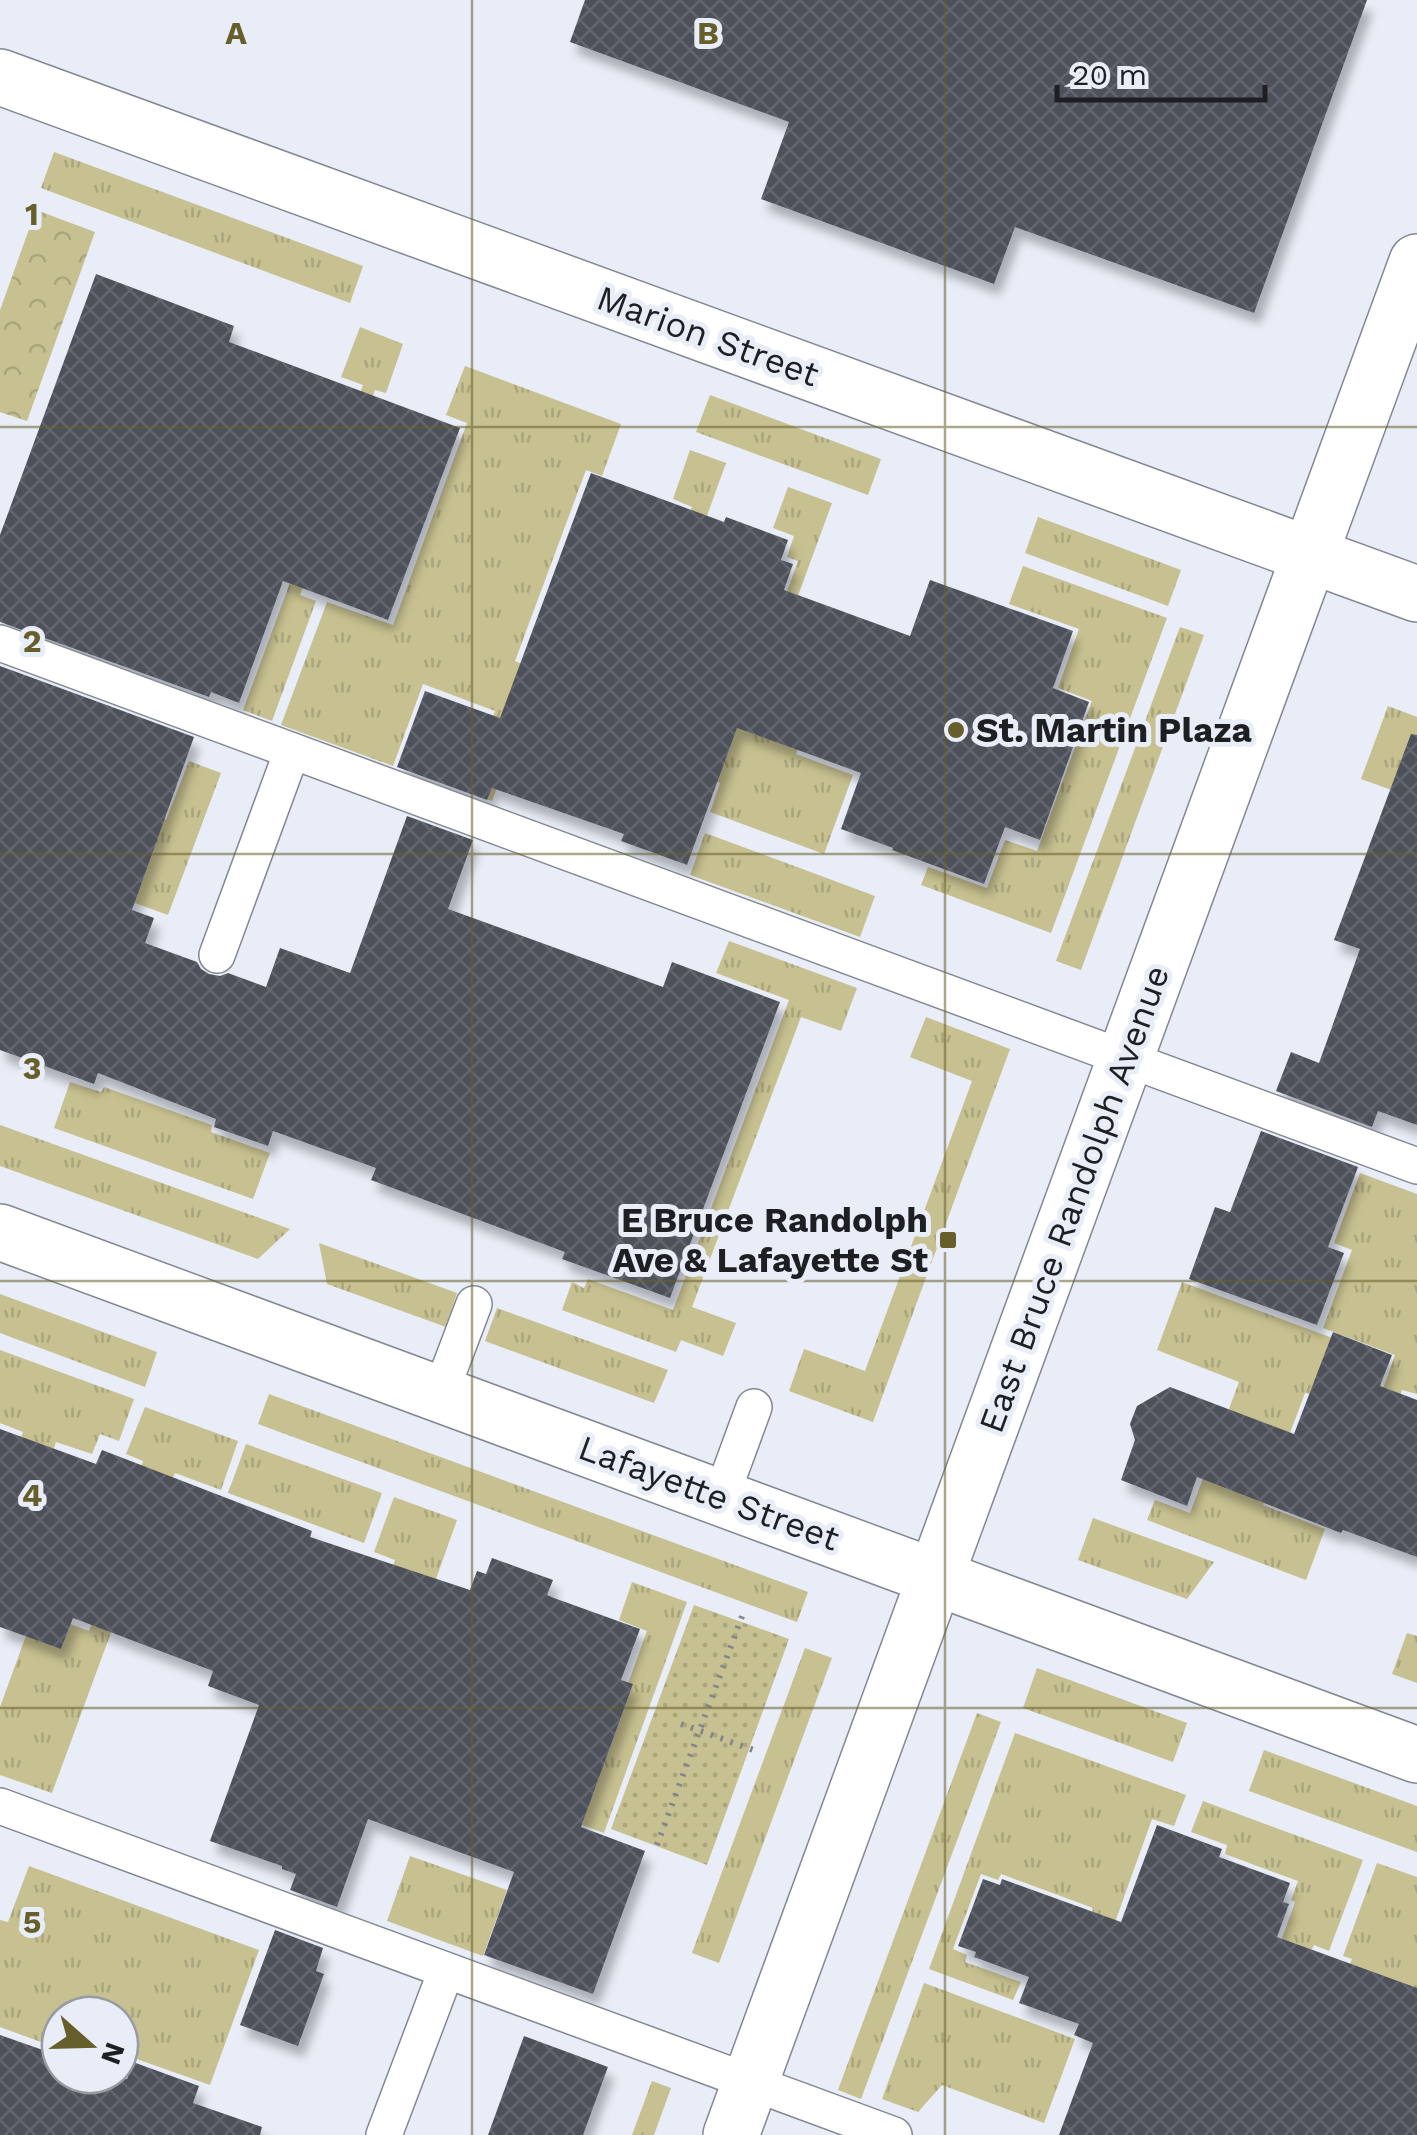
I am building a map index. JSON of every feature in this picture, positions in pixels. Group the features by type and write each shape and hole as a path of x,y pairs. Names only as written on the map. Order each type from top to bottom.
{"street":[{"name":"Marion Street","path":"0,77 1417,594"},
{"name":"East Bruce Randolph Avenue","path":"731,2135 1417,262"},
{"name":"Lafayette Street","path":"0,1232 1417,1754"}],"lane":[{"path":"0,643 1417,1166"},
{"path":"216,955 292,750"},
{"path":"440,1394 474,1304"},
{"path":"720,1497 754,1407"},
{"path":"0,1806 894,2135"},
{"path":"384,2135 446,1971"}],"path":[{"path":"657,1846 744,1612"},
{"path":"680,1724 760,1752"}],"green space":[{"path":"54,152 363,266 350,303 41,188"},
{"path":"36,210 95,232 27,421 0,412 0,310"},
{"path":"360,327 403,344 386,393 375,390 300,595 316,601 272,721 243,710 363,385 341,377"},
{"path":"465,366 621,424 602,476 586,470 515,661 540,672 492,801 466,791 495,711 423,684 393,766 281,725 327,602 393,625 467,423 446,415"},
{"path":"710,395 881,459 868,495 696,432"},
{"path":"690,450 726,463 672,613 655,607 692,507 673,499"},
{"path":"788,487 832,503 763,691 812,709 796,754 853,775 824,854 710,812 720,783 661,762 746,703 798,561 787,557 794,536 773,528"},
{"path":"1038,517 1181,570 1168,606 1025,553"},
{"path":"1023,566 1167,618 1051,933 921,885 928,867 987,888 1005,840 1037,851 1092,701 1058,688 1079,629 1009,604"},
{"path":"1180,627 1204,635 1081,970 1056,961"},
{"path":"1388,706 1417,717 1417,799 1361,779"},
{"path":"189,761 221,773 168,915 107,893 0,870 107,798 166,820"},
{"path":"705,833 875,896 860,937 690,875"},
{"path":"729,941 857,988 841,1031 801,1017 692,1307 736,1323 723,1356 681,1340 676,1352 562,1310 572,1282 584,1288 588,1279 673,1310 789,1000 716,973"},
{"path":"926,1017 1010,1049 873,1422 789,1391 804,1349 865,1371 972,1081 910,1057"},
{"path":"70,1082 101,1092 104,1087 212,1125 211,1132 270,1153 253,1199 54,1128"},
{"path":"0,1125 290,1229 258,1259 0,1166"},
{"path":"1360,1173 1417,1194 1417,1394 1402,1390 1390,1422 1373,1416 1395,1355 1323,1328 1352,1250 1334,1243"},
{"path":"319,1243 457,1293 446,1327 327,1284"},
{"path":"1182,1282 1346,1343 1310,1394 1305,1393 1263,1505 1325,1529 1306,1580 1147,1520 1155,1500 1190,1513 1239,1382 1157,1350"},
{"path":"0,1294 157,1352 145,1387 0,1333"},
{"path":"497,1308 668,1370 654,1403 485,1341"},
{"path":"0,1350 134,1399 119,1441 100,1434 92,1454 56,1442 37,1496 0,1496 23,1432 0,1423"},
{"path":"269,1394 808,1592 797,1622 258,1424"},
{"path":"145,1407 238,1441 221,1490 175,1473 169,1487 138,1476 143,1461 126,1454"},
{"path":"246,1444 382,1493 364,1543 228,1493"},
{"path":"142,1484 163,1491 52,1793 0,1775 0,1707 35,1611 89,1631"},
{"path":"394,1497 457,1520 436,1579 427,1576 422,1591 388,1580 395,1560 374,1552"},
{"path":"1093,1518 1214,1562 1187,1599 1078,1560"},
{"path":"632,1582 687,1602 604,1833 493,1792 591,1786 647,1631 619,1620"},
{"path":"694,1605 789,1639 707,1865 611,1829"},
{"path":"1407,1633 1417,1636 1417,1683 1392,1674"},
{"path":"805,1648 832,1658 719,1963 692,1953"},
{"path":"1037,1668 1187,1723 1173,1762 1023,1708"},
{"path":"977,1713 1001,1722 861,2099 838,2090"},
{"path":"1015,1733 1186,1795 1174,1826 1152,1819 1114,1925 1091,1917 1093,1908 1001,1874 998,1880 981,1874 953,1949 967,1955 965,1962 1021,1982 1013,2000 929,1969"},
{"path":"1264,1750 1417,1806 1417,1852 1249,1791"},
{"path":"1203,1801 1363,1860 1329,1951 1314,1945 1240,2055 1295,1902 1291,1900 1298,1881 1225,1854 1227,1845 1191,1832"},
{"path":"410,1856 507,1890 483,1956 387,1921"},
{"path":"1377,1863 1417,1877 1417,2030 1345,1978 1352,1959 1343,1956"},
{"path":"29,1866 259,1950 210,2085 140,2060 140,1995 40,1995 40,2042 0,2027 0,1920 8,1922"},
{"path":"924,1983 1075,2039 1044,2123 942,2085 918,2112 882,2099"},
{"path":"652,2081 671,2088 654,2135 632,2135"}],"building":[{"path":"585,0 1367,0 1254,313 1015,227 994,284 761,199 789,122 570,42"},
{"path":"96,274 234,326 229,342 460,428 388,620 283,581 239,703 211,692 209,697 0,622 0,535"},
{"path":"591,473 724,522 726,517 788,540 781,560 793,564 784,590 910,636 930,580 1073,631 1053,688 1089,702 1040,840 1005,827 984,884 892,850 841,829 861,773 737,728 687,865 621,841 624,834 492,788 487,800 397,767 425,691 500,718"},
{"path":"0,666 194,737 132,910 154,918 145,943 197,962 209,974 228,973 266,987 280,948 350,973 407,816 473,840 448,909 663,987 672,962 780,1002 670,1298 562,1259 565,1252 371,1180 376,1168 273,1131 268,1146 214,1127 216,1119 98,1073 94,1084 0,1050"},
{"path":"1411,734 1417,735 1417,1125 1378,1111 1372,1127 1276,1091 1291,1052 1319,1063 1360,949 1334,940"},
{"path":"1261,1131 1358,1167 1328,1247 1344,1253 1317,1325 1189,1279 1215,1207 1230,1212"},
{"path":"1333,1332 1392,1355 1380,1386 1417,1400 1417,1557 1343,1530 1341,1533 1197,1477 1187,1506 1121,1480 1135,1440 1130,1424 1137,1406 1170,1387 1294,1434"},
{"path":"0,1429 96,1464 102,1450 312,1531 310,1537 470,1590 477,1571 486,1574 492,1558 553,1580 547,1595 640,1629 621,1680 633,1684 581,1827 645,1851 593,1994 484,1955 514,1872 368,1819 337,1907 290,1890 296,1874 282,1866 210,1841 259,1705 208,1686 213,1671 73,1618 61,1649 0,1627"},
{"path":"1157,1825 1222,1849 1219,1857 1290,1883 1283,1902 1289,1904 1277,1937 1417,1988 1417,2135 1059,2135 1093,2043 1074,2035 1079,2024 1019,2003 1029,1977 974,1957 976,1952 958,1946 983,1879 1000,1885 1002,1879 1121,1922"},
{"path":"275,1930 323,1948 316,1971 324,1974 298,2046 240,2025"},
{"path":"0,2035 40,2049 40,2095 140,2095 140,2065 199,2086 193,2103 262,2127 260,2135 0,2135"},
{"path":"524,2036 608,2067 583,2135 488,2135"}],"place":[{"name":"St. Martin Plaza","path":"956,730"},
{"name":"E Bruce Randolph Ave & Lafayette St","path":"948,1240"}]}
